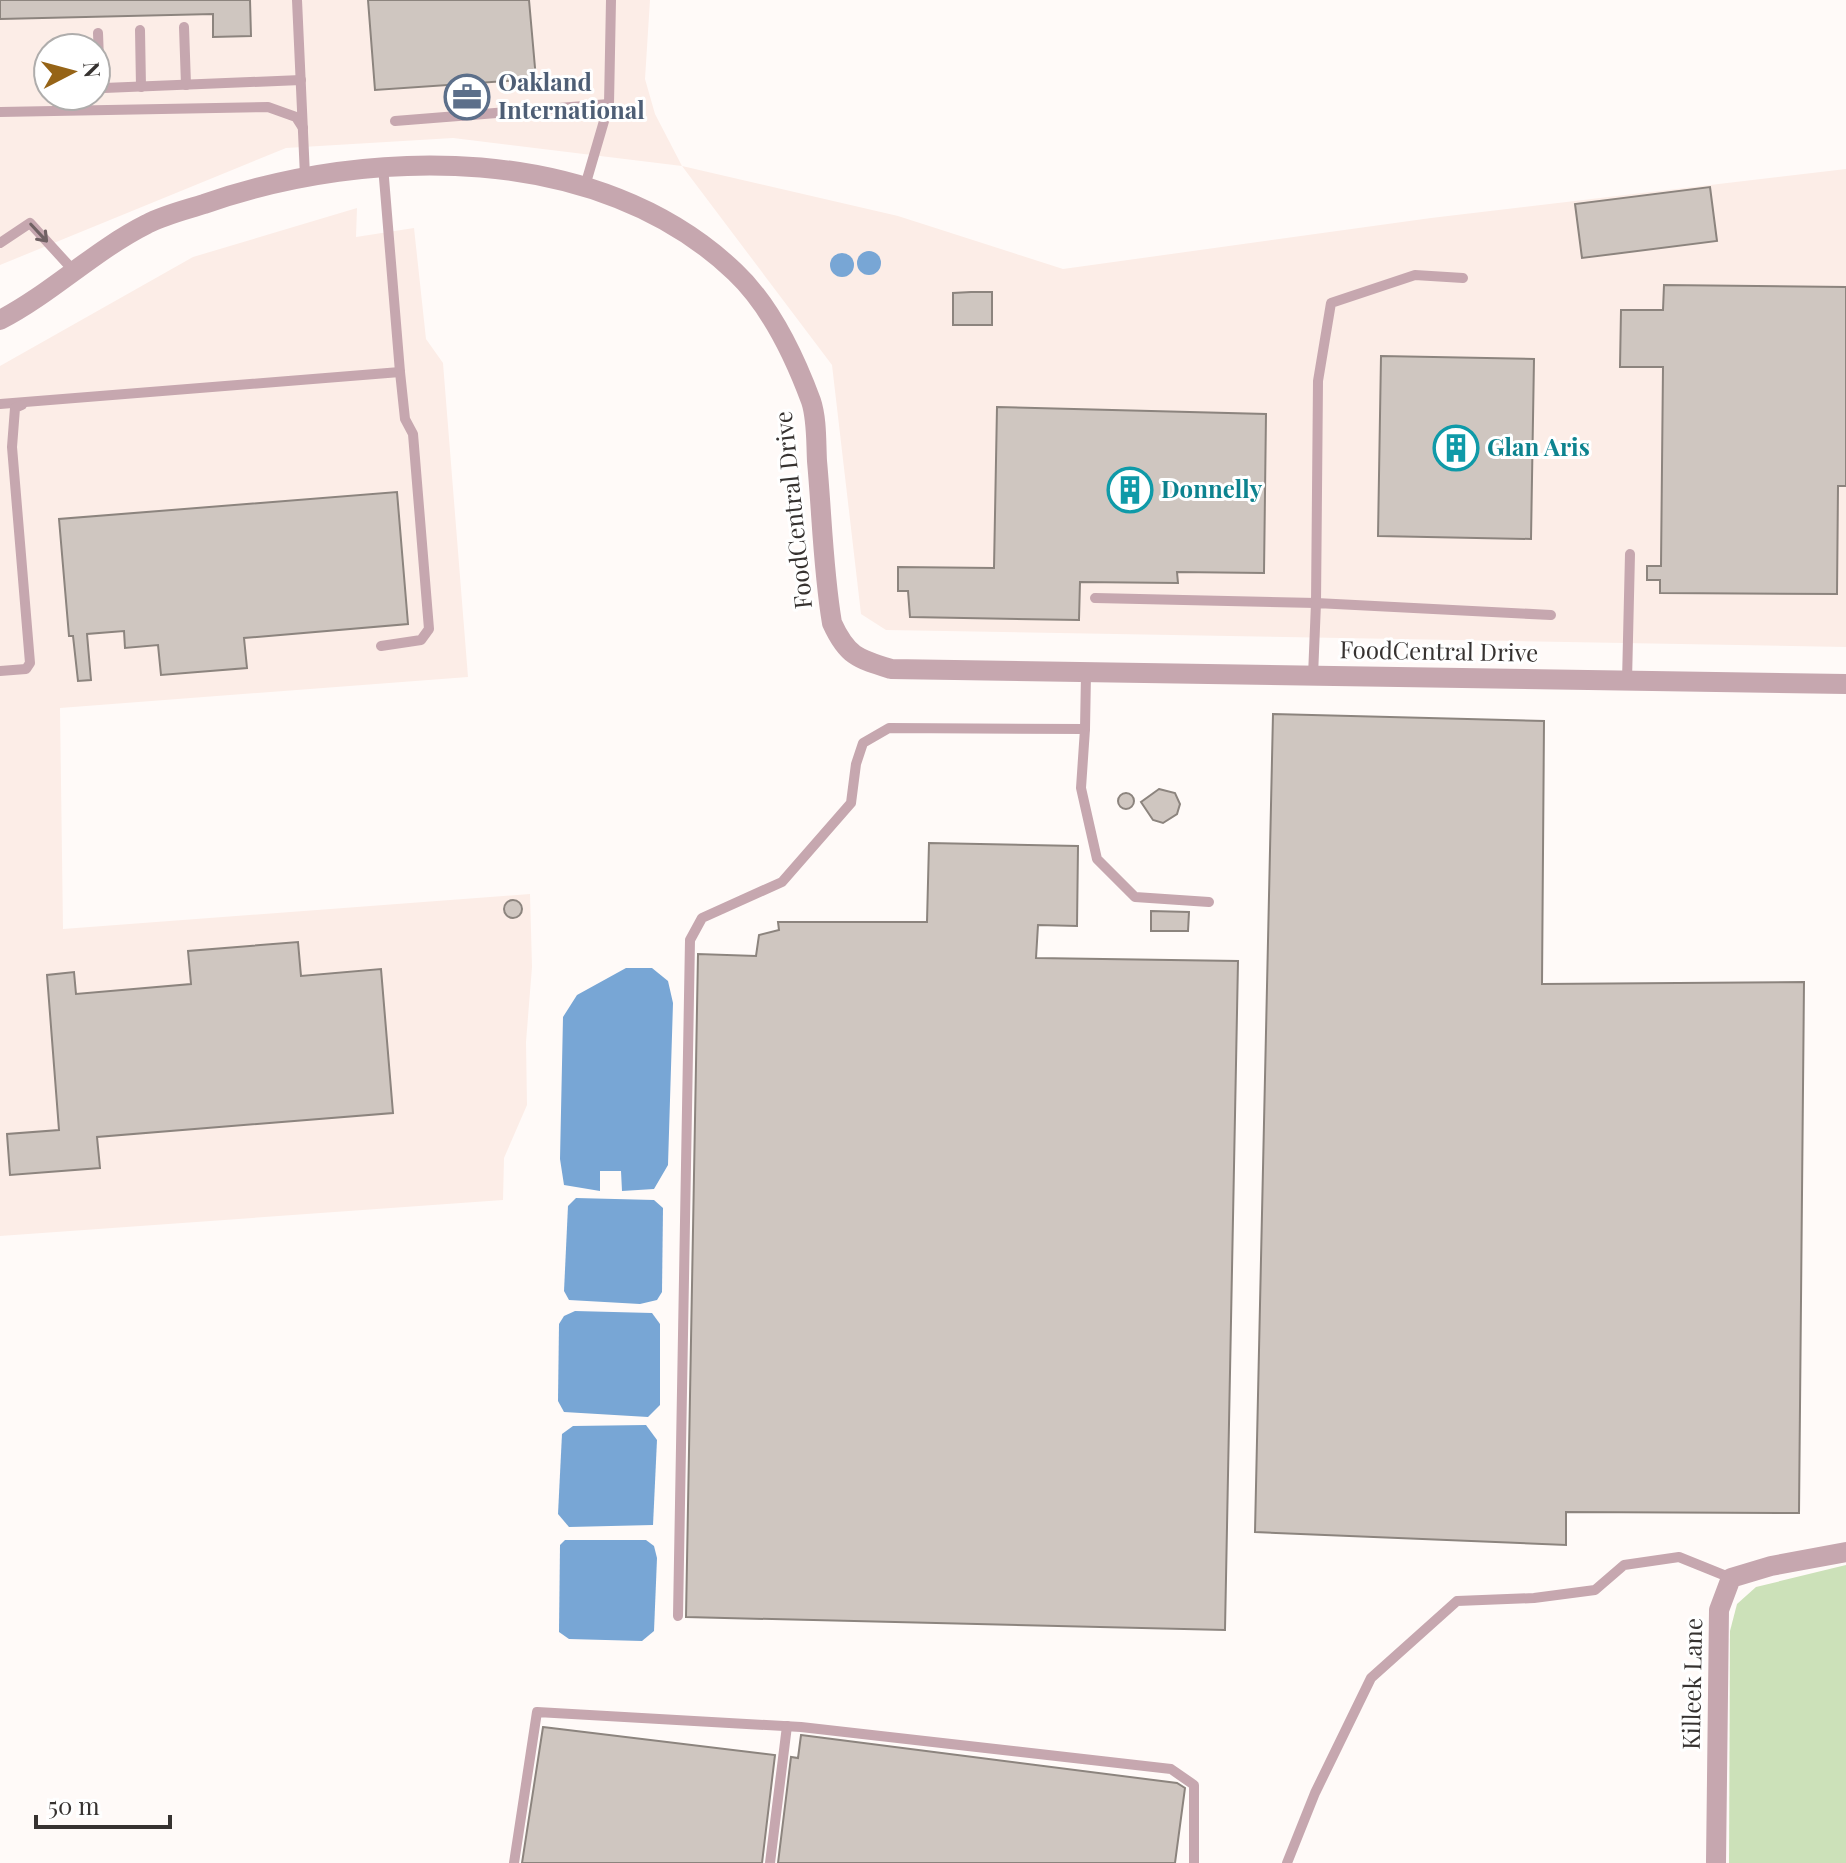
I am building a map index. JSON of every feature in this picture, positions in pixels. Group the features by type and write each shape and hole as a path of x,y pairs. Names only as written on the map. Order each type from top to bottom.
{"street":[{"name":"FoodCentral Drive","path":"0,320 148,223 257,185 383,166 463,166 526,172 585,186 634,205 681,232 736,272 777,325 812,405 832,623 843,646 861,660 891,669 1846,684"},
{"path":"1731,1578 1771,1566 1846,1552"},
{"name":"Killeek Lane","path":"1716,1863 1719,1610 1731,1578"}],"lane":[{"path":"297,0 305,176"},
{"path":"585,186 609,104 611,0"},
{"path":"184,27 186,85"},
{"path":"140,30 141,87"},
{"path":"112,86 301,80"},
{"path":"395,121 609,104"},
{"path":"0,112 268,107 296,117 303,128"},
{"path":"381,646 421,640 429,629 413,434 405,419 400,372 383,166"},
{"path":"0,243 30,223 73,270"},
{"path":"1313,676 1318,381 1331,303 1415,275 1463,278"},
{"path":"0,404 400,372"},
{"path":"0,671 26,669 30,663 11,427 15,408 28,403"},
{"path":"1627,681 1630,554"},
{"path":"1095,598 1316,603 1551,615"},
{"path":"1086,673 1081,788 1097,859 1135,897 1209,902"},
{"path":"678,1616 690,940 702,918 782,882 851,803 856,764 863,743 889,728 1085,729"},
{"path":"1287,1863 1315,1793 1371,1678 1457,1601 1534,1598 1595,1590 1624,1565 1679,1557 1731,1578"},
{"path":"514,1863 537,1712 787,1726 1171,1769 1194,1785 1194,1863"},
{"path":"770,1863 787,1726"}],"shaded area":[{"path":"0,0 650,0 645,79 655,114 682,166 453,138 286,148 0,265"},
{"path":"682,166 898,216 1063,269 1431,218 1846,169 1846,647 886,630 861,614 832,365"},
{"path":"357,208 356,237 414,228 426,339 443,363 468,677 60,708 63,929 530,894 532,967 526,1042 527,1105 504,1158 503,1200 0,1236 0,366 193,257"}],"green space":[{"path":"1846,1565 1846,1863 1729,1863 1730,1631 1737,1604 1756,1587"}],"water":[{"path":"869,251 877,255 881,263 877,271 869,275 861,271 857,263 861,255"},
{"path":"842,253 850,257 854,265 850,273 842,277 834,273 830,265 834,257"},
{"path":"626,968 652,968 668,981 673,1003 668,1165 654,1189 622,1191 621,1171 600,1171 600,1191 564,1185 560,1159 563,1017 577,995"},
{"path":"576,1198 654,1200 663,1208 662,1292 657,1300 640,1304 569,1300 564,1291 568,1206"},
{"path":"575,1311 652,1313 660,1324 660,1405 648,1417 564,1412 558,1401 559,1324 564,1316"},
{"path":"646,1425 657,1440 653,1525 569,1527 558,1514 562,1434 573,1426"},
{"path":"565,1540 646,1540 654,1546 657,1558 654,1631 642,1641 569,1639 559,1632 560,1545"}],"building":[{"path":"0,0 250,0 251,36 213,37 213,14 0,19"},
{"path":"368,0 529,0 536,79 375,90"},
{"path":"1710,187 1717,241 1582,258 1575,204"},
{"path":"1664,285 1846,287 1846,486 1838,486 1837,594 1660,593 1660,580 1647,580 1647,566 1661,566 1663,367 1620,367 1621,310 1663,310"},
{"path":"992,292 992,325 953,325 953,293"},
{"name":"Glan Aris","path":"1381,356 1534,359 1531,539 1378,536"},
{"name":"Donnelly","path":"997,407 1266,414 1264,573 1177,572 1178,583 1080,582 1079,620 910,617 908,591 898,591 898,567 994,568"},
{"path":"397,492 408,624 244,638 247,668 161,675 158,645 125,648 124,631 87,634 91,680 78,681 73,636 69,636 59,519"},
{"path":"1273,714 1544,721 1542,984 1804,982 1799,1513 1566,1512 1566,1545 1255,1532"},
{"path":"1159,789 1175,793 1180,804 1177,814 1163,823 1153,820 1141,802"},
{"path":"1123,793 1129,793 1134,801 1132,807 1123,809 1118,804 1118,798"},
{"path":"929,843 1078,846 1077,926 1038,925 1036,958 1238,961 1225,1630 686,1617 698,954 756,956 759,935 779,930 778,922 927,922"},
{"path":"509,900 517,900 522,909 520,916 509,918 504,913 504,905"},
{"path":"1151,911 1189,912 1188,931 1151,931"},
{"path":"298,942 301,976 381,969 393,1113 97,1137 100,1168 10,1175 7,1134 59,1130 47,975 74,972 76,994 191,984 188,951"},
{"path":"543,1727 775,1755 762,1863 522,1863"},
{"path":"801,1735 1177,1783 1185,1788 1175,1863 778,1863 791,1757 798,1758"}],"place":[{"name":"Oakland International","path":"467,97"},
{"name":"Glan Aris","path":"1456,448"},
{"name":"Donnelly","path":"1130,490"}]}
